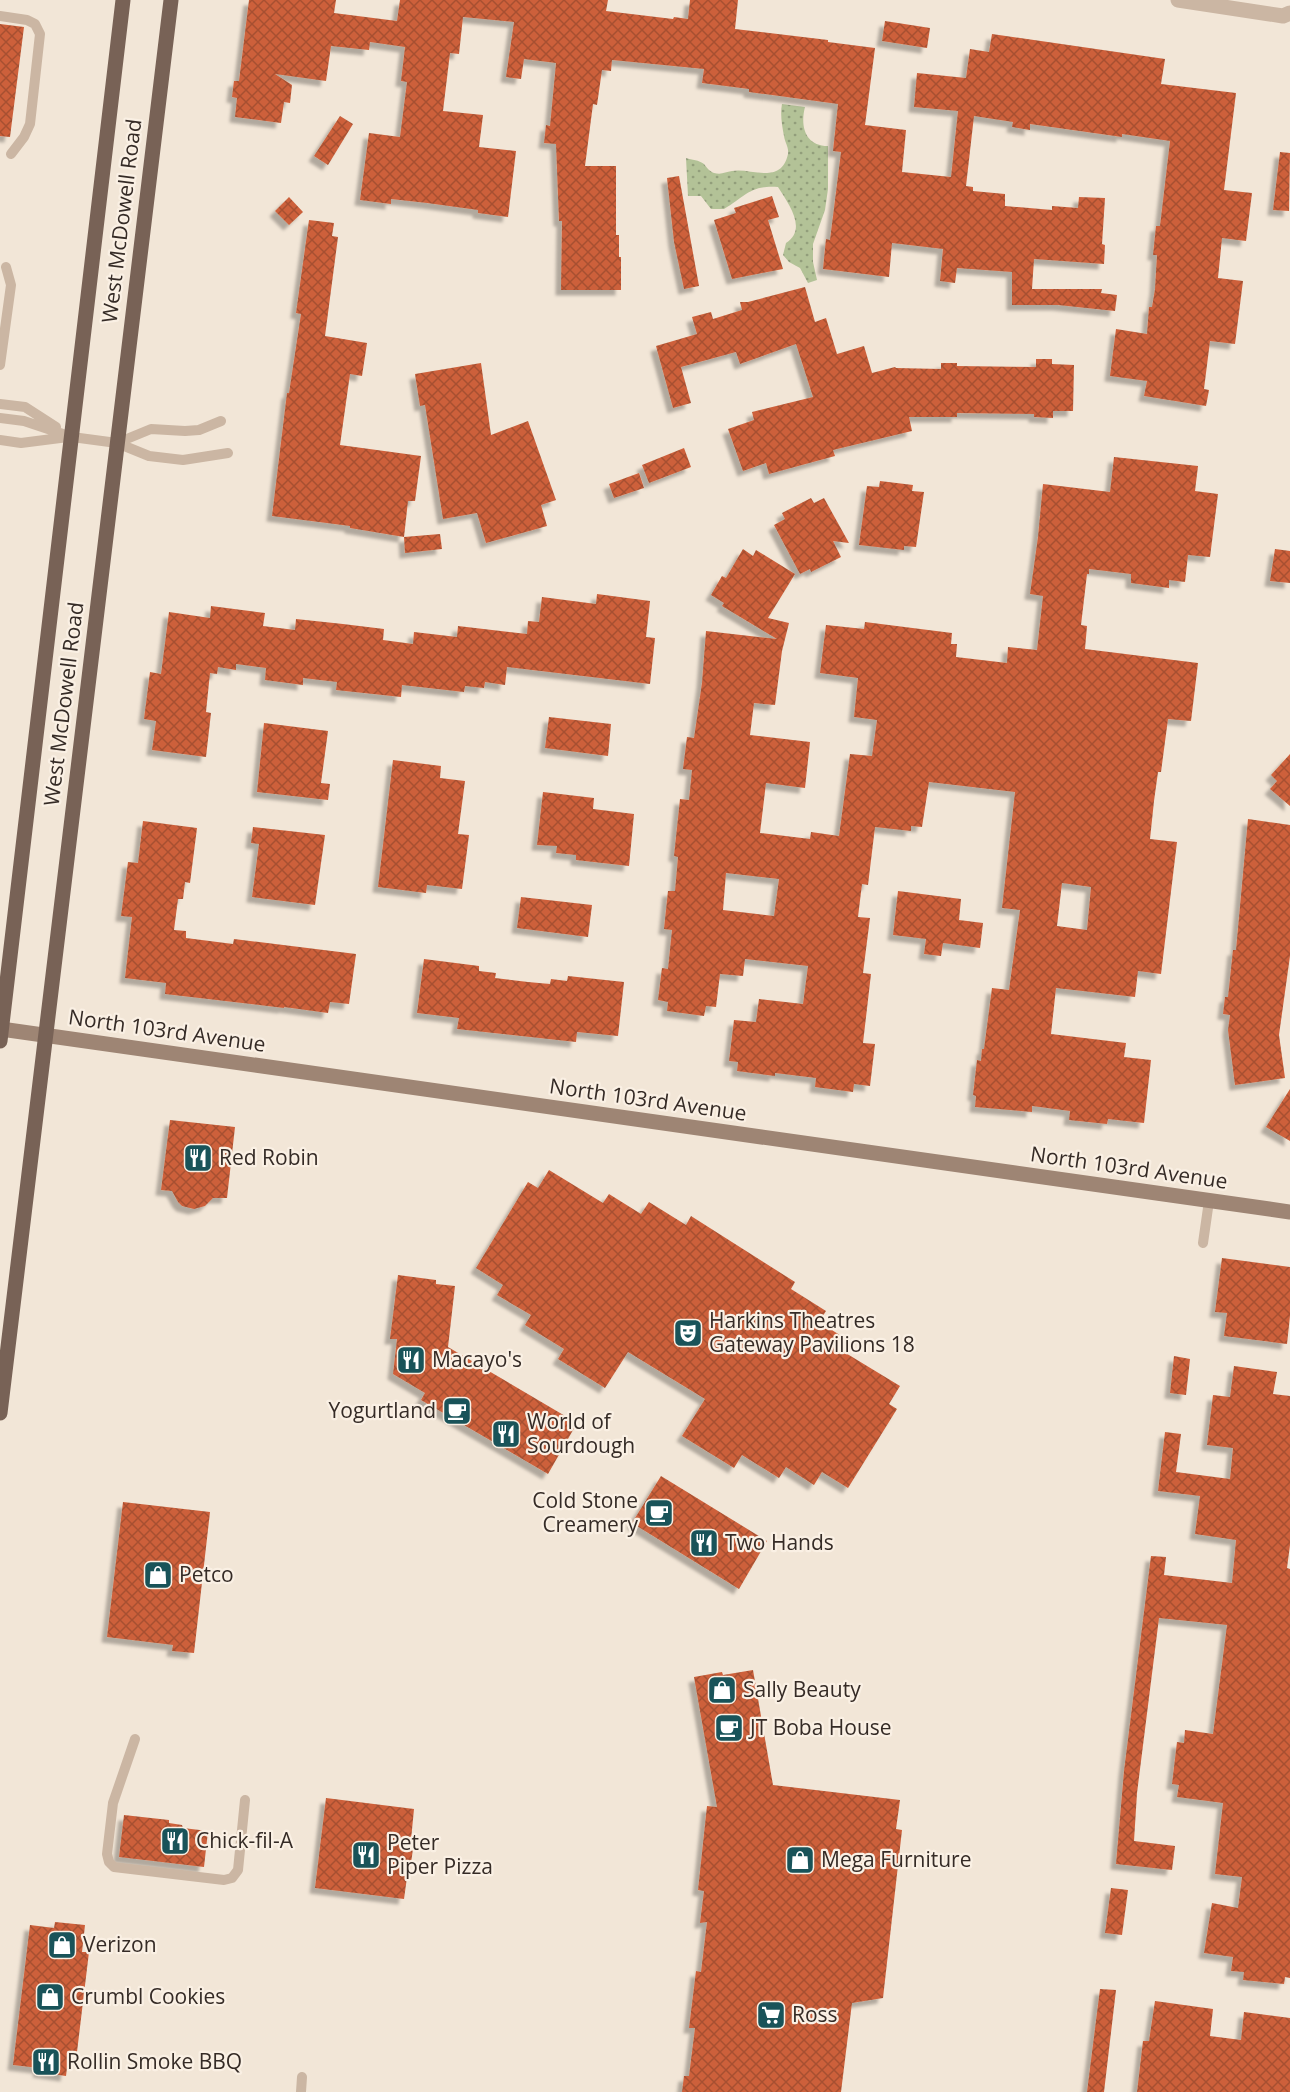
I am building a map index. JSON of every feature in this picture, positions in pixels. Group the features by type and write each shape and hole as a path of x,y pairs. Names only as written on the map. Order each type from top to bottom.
{"main road":[{"name":"West McDowell Road","path":"0,1033 123,0"},
{"name":"West McDowell Road","path":"0,1413 171,0"}],"street":[{"path":"1178,0 1283,16 1290,14"},
{"name":"North 103rd Avenue","path":"0,1033 44,1035 1290,1212"}],"lane":[{"path":"0,16 27,20 35,24 40,34 30,124 24,137 11,154"},
{"path":"0,365 11,285 6,267"},
{"path":"0,404 26,407 72,437"},
{"path":"0,418 24,421 72,437 117,443 149,456 183,460 228,453"},
{"path":"117,443 152,429 185,432 199,430 220,421"},
{"path":"0,440 21,442 72,437"},
{"path":"1203,1243 1209,1201"},
{"path":"135,1739 113,1803 107,1854 109,1862 114,1867 224,1880 231,1878 238,1870 245,1800"},
{"path":"301,2092 302,2077"}],"green space":[{"path":"782,104 805,107 803,121 806,134 814,143 828,146 828,189 825,210 813,244 813,262 817,280 808,283 800,268 789,262 783,255 786,243 795,231 796,223 791,208 778,187 761,188 749,192 724,209 711,209 701,196 688,196 686,158 702,163 717,174 739,170 764,173 779,170 788,154 782,124"}],"building":[{"path":"249,0 336,0 334,13 397,21 400,0 608,0 606,11 688,19 690,0 738,0 735,29 875,48 865,125 906,130 902,172 951,177 958,111 914,107 917,73 966,78 970,49 989,52 992,34 1165,59 1161,84 1236,93 1224,190 1252,193 1246,241 1222,238 1218,278 1243,281 1235,344 1210,341 1204,389 1209,390 1206,406 1144,396 1147,381 1110,376 1116,329 1147,334 1149,307 1152,307 1155,289 1157,255 1153,255 1156,226 1160,226 1170,141 1122,134 1122,137 1030,124 1030,130 1012,127 1013,122 974,116 966,186 973,187 973,191 1005,194 1005,206 1052,210 1052,206 1078,208 1079,197 1105,198 1102,244 1105,245 1104,264 1034,259 1032,289 1102,289 1101,293 1117,295 1115,311 1058,305 1012,305 1012,272 957,268 955,283 940,281 943,249 892,243 889,277 823,269 826,239 830,240 841,152 833,151 838,104 702,83 704,69 612,60 611,71 602,70 597,105 593,104 585,166 616,166 616,235 619,235 619,257 621,257 621,290 561,290 562,221 559,221 556,144 544,143 546,125 550,126 556,63 524,59 521,79 506,77 514,22 463,17 459,54 450,53 443,111 483,115 479,147 516,151 508,217 427,203 391,199 391,204 360,200 369,133 400,137 407,82 401,81 405,47 370,42 369,50 331,46 326,81 275,74 292,85 290,103 284,102 281,123 235,117 237,98 232,97 234,81 239,81"},
{"path":"885,21 930,28 927,48 882,41"},
{"path":"0,24 24,27 10,137 0,136"},
{"path":"340,116 353,124 328,165 314,156"},
{"path":"1280,152 1290,153 1289,211 1273,210"},
{"path":"679,176 699,286 684,289 674,242 667,178"},
{"path":"772,196 779,217 768,220 783,269 732,279 714,220 736,213 734,208"},
{"path":"289,197 303,212 289,225 275,211"},
{"path":"309,220 334,223 332,236 338,237 325,336 367,343 362,376 350,374 340,445 421,456 415,501 408,501 404,537 350,528 350,526 272,516 287,393 289,393 301,314 296,313"},
{"path":"805,287 815,322 826,318 837,354 864,346 872,373 895,367 941,369 941,363 957,363 957,366 1036,367 1036,359 1052,359 1052,364 1074,365 1073,411 1053,411 1053,418 1034,417 1034,414 957,413 957,417 909,417 912,431 833,450 835,456 769,474 766,463 743,471 728,429 754,420 752,412 813,397 796,344 740,364 736,352 681,367 691,403 673,408 656,346 697,334 692,317 711,312 713,319 742,310 740,302"},
{"path":"481,363 491,435 528,421 556,500 541,505 547,526 486,543 477,513 443,519 425,405 420,406 415,374"},
{"path":"684,448 691,467 649,483 642,465"},
{"path":"1114,457 1198,466 1195,491 1218,494 1210,557 1188,555 1185,582 1169,580 1169,588 1131,583 1131,574 1089,569 1081,625 1087,626 1085,649 1198,663 1191,721 1168,719 1161,772 1158,772 1154,801 1150,839 1177,842 1161,974 1138,971 1135,997 1056,988 1051,1034 1126,1043 1124,1057 1151,1060 1144,1123 1108,1119 1107,1124 1069,1120 1070,1111 1032,1106 1032,1112 975,1107 976,1096 973,1095 977,1060 981,1061 982,1049 984,1049 992,988 1009,990 1020,910 1002,908 1015,792 929,782 922,827 911,826 911,831 875,827 868,885 862,884 858,917 870,918 863,973 871,974 863,1043 875,1044 870,1086 854,1084 853,1092 815,1087 816,1078 737,1071 738,1062 729,1061 734,1020 756,1022 759,999 803,1004 808,966 745,959 743,976 720,974 716,1007 706,1006 704,1016 667,1011 668,1002 658,1000 662,968 668,969 672,930 664,929 668,891 675,891 678,857 674,856 680,799 689,800 692,770 683,769 687,737 694,738 702,683 706,631 777,639 722,606 724,603 711,595 722,576 726,578 743,549 753,556 756,550 795,574 768,618 789,623 782,651 775,705 754,703 750,735 810,742 805,788 766,783 760,833 810,839 811,832 839,836 850,754 872,756 877,720 854,717 858,678 820,673 826,625 864,629 865,622 952,633 951,644 957,644 956,657 1007,663 1008,647 1037,650 1043,596 1030,594 1043,484 1110,492","holes":["726,873 779,879 774,916 723,910","1062,883 1091,887 1087,930 1057,926"]},
{"path":"639,473 644,488 614,498 609,484"},
{"path":"880,481 913,485 912,491 924,492 916,547 904,546 904,550 859,545 867,486 879,487"},
{"path":"811,498 814,503 824,498 849,543 833,541 841,557 811,572 810,569 800,574 774,525 785,519 782,513"},
{"path":"440,534 442,549 405,553 404,537"},
{"path":"1275,549 1290,551 1290,583 1270,581"},
{"path":"597,594 650,601 646,637 655,638 650,684 507,667 505,685 485,682 484,688 465,686 464,692 402,685 401,697 336,690 337,682 303,678 303,685 265,680 266,668 236,664 236,670 218,667 217,674 210,673 206,712 211,713 206,757 152,750 156,721 144,719 150,672 161,674 169,612 210,618 211,606 265,613 263,626 295,630 296,619 343,624 384,629 383,640 413,644 414,632 457,637 458,626 527,634 528,621 539,622 542,597 596,604"},
{"path":"549,717 611,724 608,756 545,748"},
{"path":"264,723 328,731 321,783 330,784 328,800 257,792"},
{"path":"1290,754 1290,806 1270,789 1277,781 1271,775"},
{"path":"393,760 441,766 440,778 465,781 458,834 469,835 462,889 427,885 426,893 378,887"},
{"path":"543,792 594,798 593,809 634,814 629,866 576,860 576,855 556,853 557,846 537,845"},
{"path":"1248,819 1290,825 1290,956 1279,1035 1285,1078 1235,1085 1228,1030 1230,1015 1223,1014 1225,997 1228,997 1233,950 1236,950"},
{"path":"143,821 197,828 190,883 185,882 183,899 178,899 174,930 186,931 186,938 233,944 234,939 356,954 349,1004 330,1002 328,1013 284,1008 165,994 166,983 125,978 132,917 121,916 128,862 138,863"},
{"path":"253,827 325,835 315,905 252,897 259,844 251,843"},
{"path":"898,891 961,899 959,920 983,923 980,948 943,943 941,956 924,954 926,939 893,935"},
{"path":"521,897 592,905 588,937 517,928"},
{"path":"424,959 479,966 479,971 496,973 495,978 528,982 550,984 551,979 567,981 568,976 624,982 618,1036 577,1032 576,1042 457,1029 459,1018 417,1013"},
{"path":"1290,1089 1290,1141 1266,1127"},
{"name":"Red Robin","path":"170,1120 235,1127 227,1198 213,1198 205,1206 194,1209 182,1206 172,1191 161,1190"},
{"name":"Harkins Theatres Gateway Pavilions 18","path":"549,1170 603,1203 609,1194 641,1214 649,1202 686,1225 691,1216 795,1282 791,1289 826,1311 819,1322 851,1342 844,1352 900,1386 889,1404 897,1409 848,1488 822,1472 814,1485 786,1467 779,1478 742,1455 734,1468 682,1436 705,1399 628,1352 605,1388 558,1359 564,1349 525,1325 531,1315 497,1295 503,1285 476,1268 528,1182 538,1188"},
{"path":"1222,1258 1290,1267 1290,1316 1287,1344 1224,1336 1227,1313 1215,1312"},
{"path":"398,1275 436,1280 436,1284 455,1286 448,1347 577,1423 548,1474 421,1400 425,1393 393,1374 397,1339 390,1339"},
{"path":"1174,1356 1190,1359 1186,1395 1170,1393"},
{"path":"1234,1366 1277,1372 1273,1394 1290,1396 1290,1545 1287,1568 1290,1569 1290,1978 1285,1977 1284,1984 1243,1980 1244,1972 1231,1971 1233,1957 1204,1953 1212,1903 1238,1908 1242,1877 1215,1874 1223,1803 1177,1797 1179,1785 1172,1784 1177,1742 1184,1743 1185,1730 1213,1734 1227,1625 1159,1618 1137,1793 1134,1841 1175,1846 1172,1870 1116,1864 1124,1771 1151,1556 1166,1557 1164,1575 1232,1583 1236,1540 1195,1534 1200,1496 1158,1491 1165,1432 1181,1434 1176,1472 1230,1479 1233,1448 1207,1445 1213,1395 1230,1397"},
{"path":"661,1476 767,1541 739,1589 632,1523"},
{"name":"Petco","path":"123,1502 210,1512 194,1653 172,1651 173,1645 107,1637"},
{"path":"753,1670 773,1785 900,1800 896,1829 902,1830 883,1998 852,2003 841,2092 682,2092 684,2076 689,2076 695,2028 689,2028 696,1971 701,1972 707,1922 700,1923 704,1891 698,1890 707,1806 717,1807 694,1677"},
{"name":"Peter Piper Pizza","path":"326,1798 414,1809 411,1840 414,1841 404,1899 315,1888"},
{"path":"124,1815 169,1820 169,1823 182,1825 183,1828 208,1831 204,1867 119,1857"},
{"path":"1111,1888 1128,1890 1122,1935 1105,1933"},
{"path":"55,1922 85,1925 82,1952 89,1952 77,2052 69,2051 66,2076 38,2072 39,2068 13,2065 30,1925 54,1928"},
{"path":"1100,1989 1116,1990 1104,2092 1087,2092"},
{"path":"1155,2001 1213,2009 1210,2036 1241,2040 1244,2012 1290,2018 1290,2092 1137,2092 1143,2041 1149,2041"}],"place":[{"name":"Red Robin","path":"198,1158"},
{"name":"Harkins Theatres Gateway Pavilions 18","path":"688,1333"},
{"name":"Macayo's","path":"411,1360"},
{"name":"Yogurtland","path":"457,1411"},
{"name":"World of Sourdough","path":"506,1434"},
{"name":"Cold Stone Creamery","path":"659,1513"},
{"name":"Two Hands","path":"704,1543"},
{"name":"Petco","path":"158,1575"},
{"name":"Sally Beauty","path":"722,1690"},
{"name":"JT Boba House","path":"729,1728"},
{"name":"Chick-fil-A","path":"175,1841"},
{"name":"Peter Piper Pizza","path":"366,1855"},
{"name":"Mega Furniture","path":"800,1860"},
{"name":"Verizon","path":"62,1945"},
{"name":"Crumbl Cookies","path":"50,1997"},
{"name":"Ross","path":"771,2015"},
{"name":"Rollin Smoke BBQ","path":"46,2062"}]}
